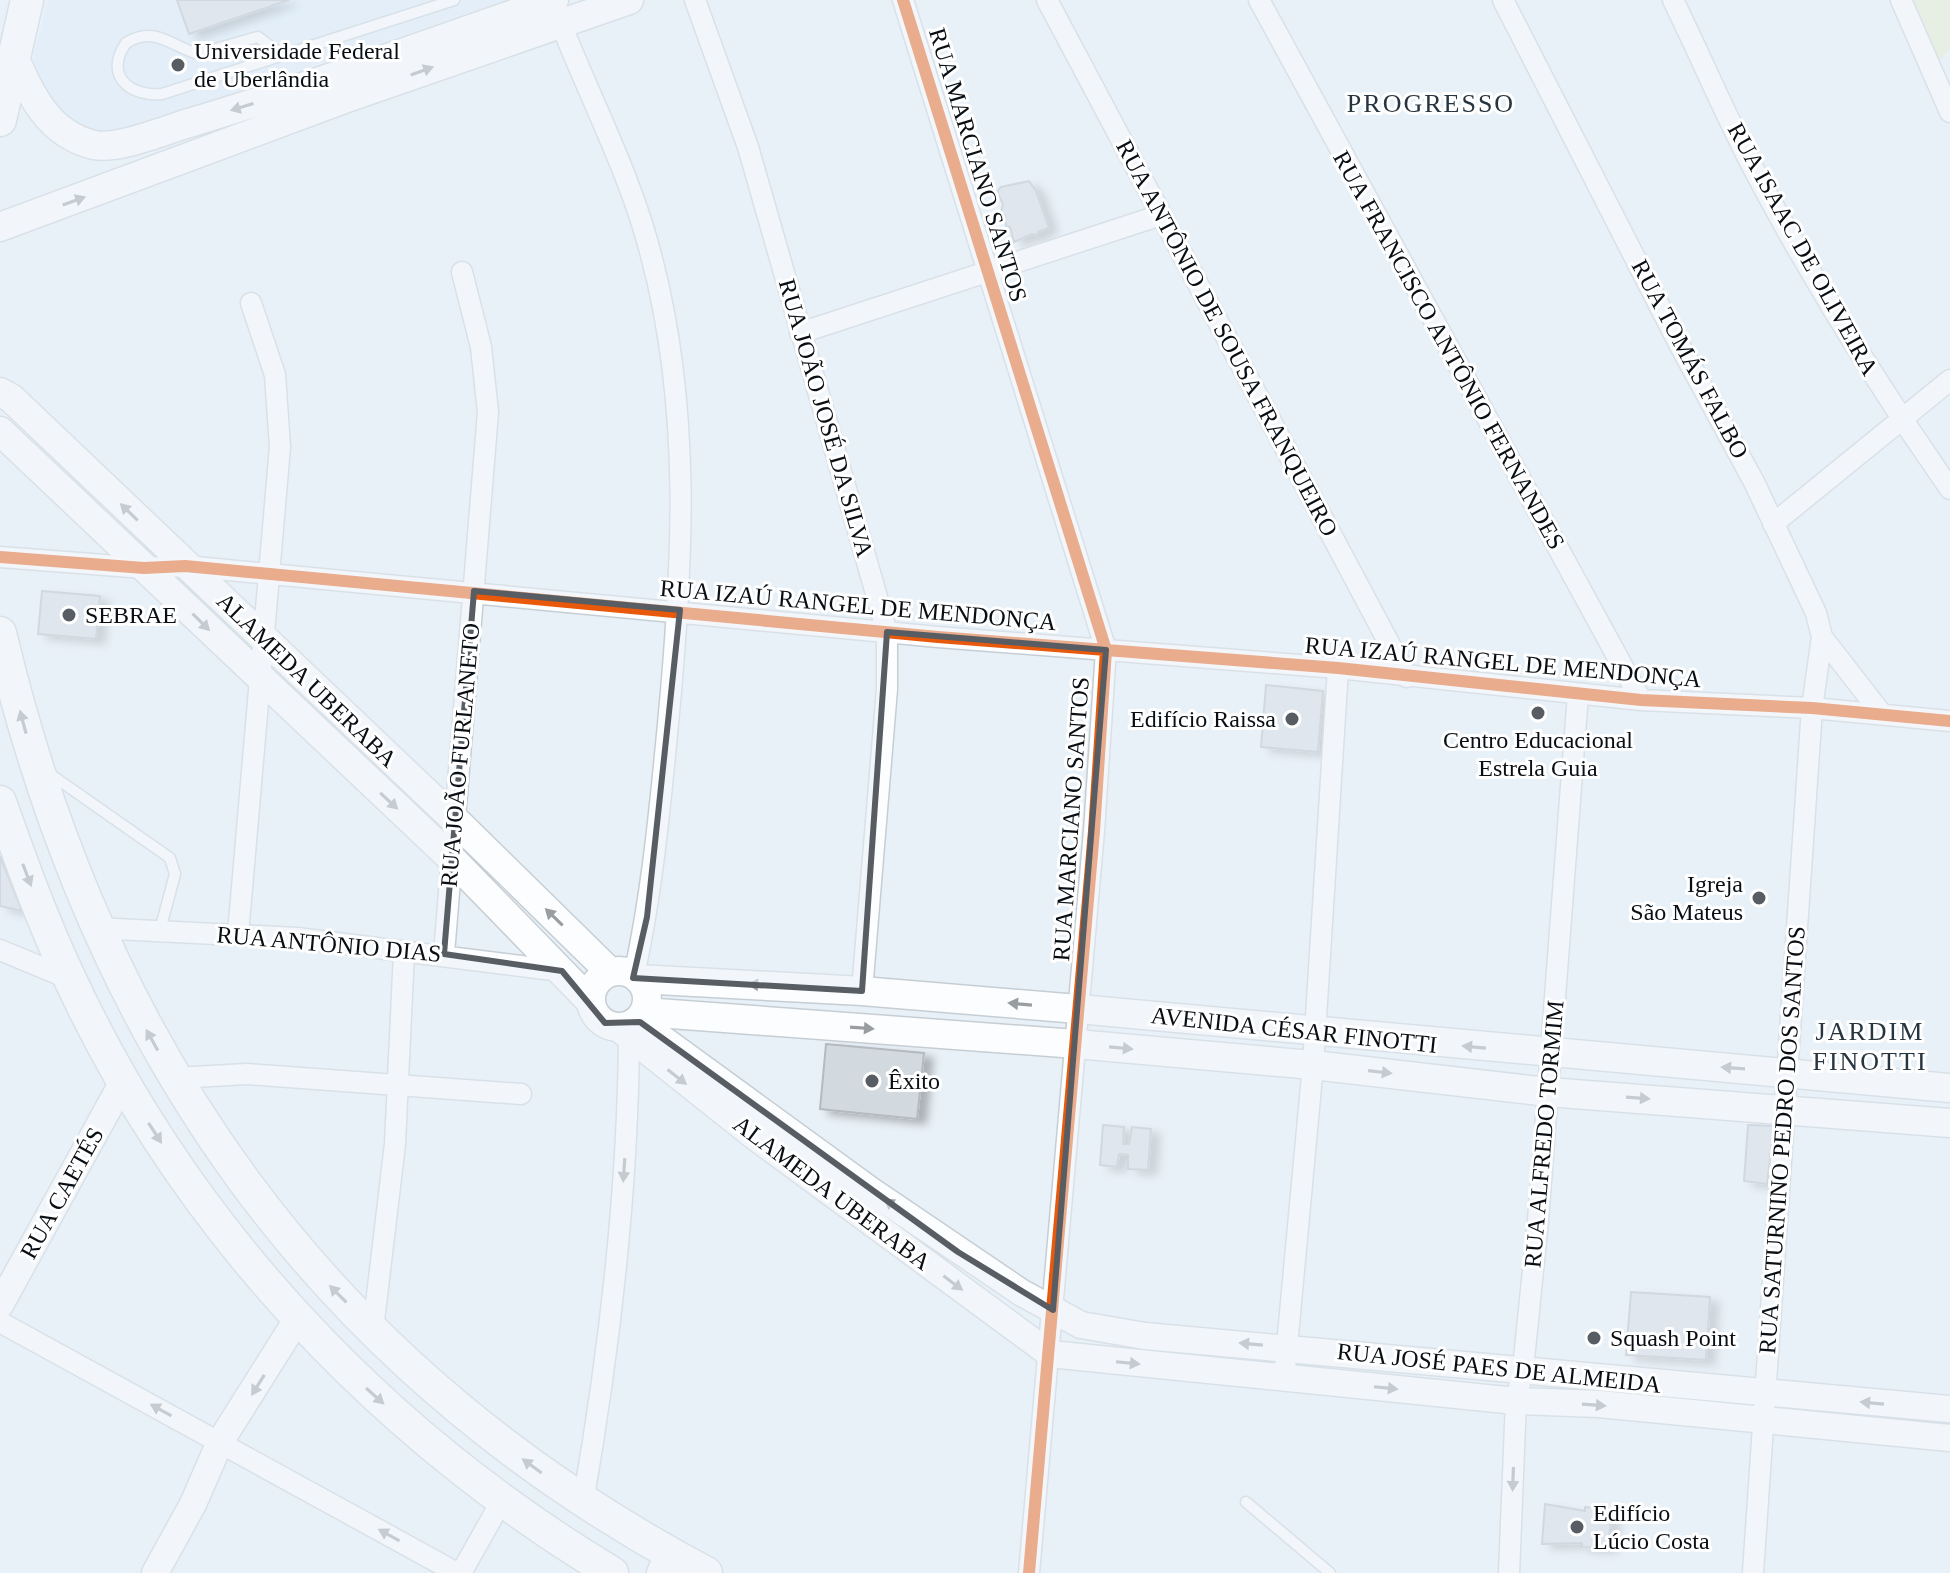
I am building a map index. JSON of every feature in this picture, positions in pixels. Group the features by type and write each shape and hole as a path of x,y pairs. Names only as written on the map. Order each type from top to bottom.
{"main road":[{"path":"0,120 27,0"},
{"path":"0,227 342,87 557,12 629,0"},
{"path":"13,54 45,117 69,135 97,145 342,87"},
{"name":"ALAMEDA UBERABA","path":"0,392 11,398 453,818 627,975"},
{"name":"ALAMEDA UBERABA","path":"0,431 450,857 591,1002 599,1019 632,1024"},
{"path":"0,633 34,761 95,928 175,1078 270,1217 309,1264 399,1358 487,1433 664,1563 706,1573"},
{"path":"0,802 70,979 124,1080 210,1214 298,1318 370,1392 501,1502 612,1573"},
{"path":"591,1002 593,987 627,975 647,994 632,1024"},
{"name":"AVENIDA CÉSAR FINOTTI","path":"627,975 1078,1009 1950,1088"},
{"name":"AVENIDA CÉSAR FINOTTI","path":"632,1024 1076,1044 1313,1065 1548,1092 1950,1123"}],"street":[{"name":"RUA JOÃO JOSÉ DA SILVA","path":"695,0 748,147 887,632 887,689 862,991"},
{"name":"RUA MARCIANO SANTOS","path":"903,0 1106,650 1076,1044 1029,1573"},
{"name":"RUA ANTÔNIO DE SOUSA FRANQUEIRO","path":"1047,0 1407,677"},
{"name":"RUA FRANCISCO ANTÔNIO FERNANDES","path":"1259,0 1641,700"},
{"name":"RUA TOMÁS FALBO","path":"1503,0 1773,524 1816,613 1822,637 1881,713"},
{"name":"RUA ISAAC DE OLIVEIRA","path":"1673,0 1751,163 1805,262 1900,419 1950,489"},
{"path":"1901,0 1950,112"},
{"path":"557,12 630,191 651,252 665,314 676,388 683,540 680,610 647,917 627,975"},
{"path":"800,333 1161,215"},
{"name":"RUA JOÃO FURLANETO","path":"444,954 487,439 487,383 462,272"},
{"path":"238,934 261,637 270,574 280,447 279,396 251,303"},
{"path":"1773,524 1950,380"},
{"name":"RUA IZAÚ RANGEL DE MENDONÇA","path":"0,557 144,568 185,566 680,610 887,632 1338,668 1641,700 1812,708 1950,721"},
{"name":"RUA SATURNINO PEDRO DOS SANTOS","path":"1753,1573 1763,1394 1777,1258 1812,708 1822,637"},
{"path":"1284,1378 1313,1065 1338,668"},
{"name":"RUA ALFREDO TORMIM","path":"1509,1573 1516,1401 1523,1369 1552,1054 1578,694"},
{"name":"RUA ANTÔNIO DIAS","path":"95,928 238,934 444,954 562,971"},
{"path":"0,950 70,979"},
{"path":"373,1329 395,1144 404,952"},
{"path":"583,1502 608,1358 619,1244 632,1024"},
{"name":"ALAMEDA UBERABA","path":"632,1024 958,1252 1053,1310"},
{"name":"ALAMEDA UBERABA","path":"632,1024 754,1136 1050,1354"},
{"path":"175,1078 247,1074 521,1094"},
{"name":"RUA CAETÉS","path":"0,1305 124,1080"},
{"name":"RUA JOSÉ PAES DE ALMEIDA","path":"1053,1310 1081,1325 1112,1332 1950,1409"},
{"path":"155,1573 193,1504 220,1442 298,1318"},
{"path":"0,1322 459,1573 501,1502"},
{"name":"RUA JOSÉ PAES DE ALMEIDA","path":"1050,1354 1516,1401 1599,1404 1950,1438"}],"lane":[{"path":"281,54 258,37 198,54 165,38 143,35 126,43 117,68 127,88 149,95 176,90 454,0"},
{"path":"34,761 170,858 175,874 160,930"},
{"path":"1246,1502 1330,1573"}],"highlighted area":[{"path":"474,591 680,610 647,917 633,978 862,991 887,632 1106,650 1053,1310 958,1252 640,1022 605,1023 562,971 444,954"}],"shaded area":[{"name":"Universidade Federal de Uberlândia","path":"48,0 507,0 179,111 102,132 88,130 69,121 52,106 35,72 34,54"}],"green space":[{"path":"1913,0 1950,0 1950,49 1940,60"}],"building":[{"path":"177,0 289,0 189,34"},
{"path":"1029,181 1036,191 1049,228 1038,232 1038,236 1032,234 1014,242 1010,227 1006,226 1005,215 1001,214 1003,204 997,192 1001,187"},
{"name":"SEBRAE","path":"42,591 100,596 96,639 38,634"},
{"name":"Edifício Raissa","path":"1266,685 1323,691 1318,752 1261,747"},
{"path":"0,856 22,911 0,906"},
{"name":"Êxito","path":"826,1044 924,1053 917,1119 820,1109"},
{"path":"1103,1125 1124,1127 1123,1144 1129,1144 1132,1127 1151,1129 1148,1170 1128,1169 1128,1155 1119,1154 1117,1167 1100,1165"},
{"path":"1748,1125 1774,1126 1767,1184 1744,1181"},
{"path":"1631,1292 1710,1297 1706,1360 1626,1355"},
{"name":"Edifício Lúcio Costa","path":"1545,1504 1585,1511 1585,1507 1612,1509 1608,1548 1582,1547 1582,1543 1542,1544"}],"cycle path":[{"path":"903,0 1106,650 1094,831 1029,1573"},
{"path":"0,557 144,568 185,566 938,637 1338,668 1641,700 1812,708 1950,721"}],"place":[{"name":"Universidade Federal de Uberlândia","path":"178,65"},
{"name":"SEBRAE","path":"69,615"},
{"name":"Centro Educacional Estrela Guia","path":"1538,713"},
{"name":"Edifício Raissa","path":"1292,719"},
{"name":"Igreja São Mateus","path":"1759,898"},
{"name":"Êxito","path":"872,1081"},
{"name":"Squash Point","path":"1594,1338"},
{"name":"Edifício Lúcio Costa","path":"1577,1527"}],"district":[{"name":"PROGRESSO","path":"1431,103"},
{"name":"JARDIM FINOTTI","path":"1870,1046"}]}
